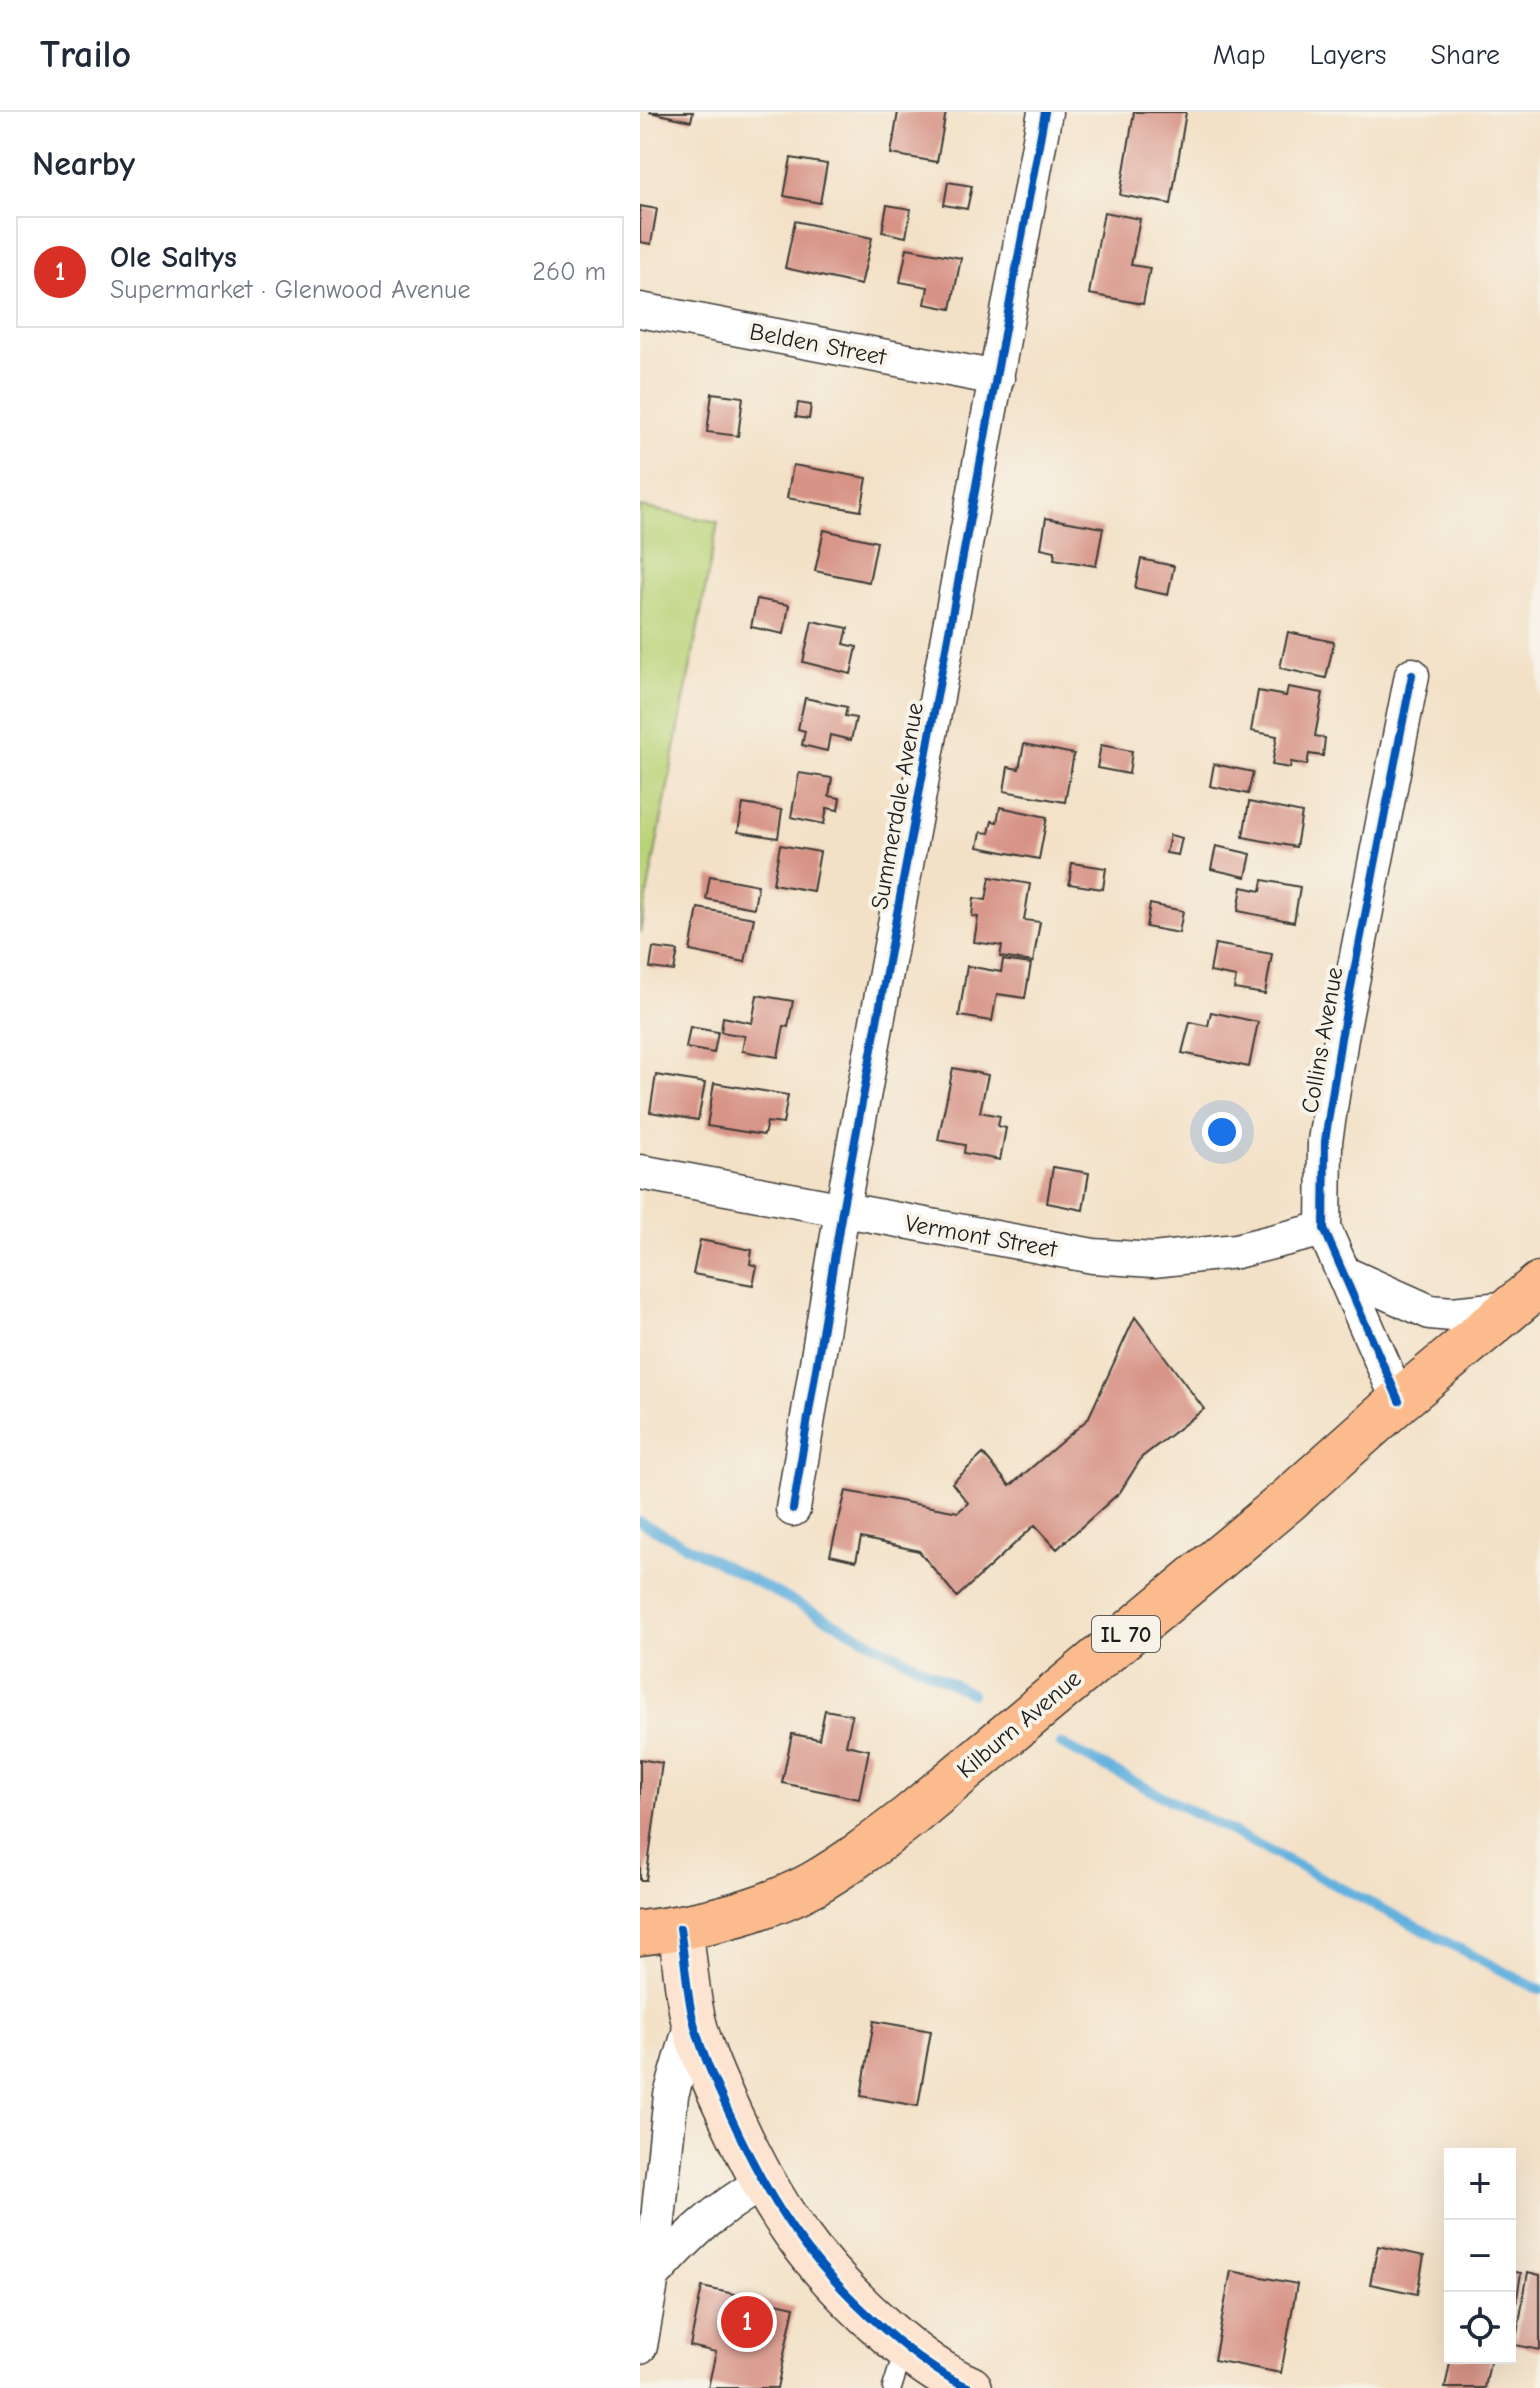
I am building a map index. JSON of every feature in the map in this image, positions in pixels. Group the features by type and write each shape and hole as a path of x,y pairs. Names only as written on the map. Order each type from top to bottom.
{"main road":[{"name":"Kilburn Avenue","path":"660,1931 750,1911 812,1885 861,1853 910,1816 1287,1501 1399,1401 1526,1296"}],"street":[{"name":"Summerdale Avenue","path":"793,1509 842,1211 1045,112"},
{"name":"Belden Street","path":"640,310 997,378"},
{"name":"Collins Avenue","path":"1399,1401 1324,1229 1325,1141 1338,1053 1412,675"},
{"name":"Vermont Street","path":"640,1172 1093,1256 1153,1260 1236,1251 1324,1229"},
{"path":"1343,1273 1430,1312 1452,1314 1526,1296"},
{"path":"660,1931 716,2084 762,2183 784,2220 851,2300 905,2347 952,2380 970,2388"},
{"path":"640,2346 652,2277 671,2095 693,2019"},
{"path":"652,2277 691,2233 731,2201 762,2183"}],"lane":[{"path":"892,2388 905,2347"}],"green space":[{"path":"640,507 718,522 640,933"}],"building":[{"path":"649,112 693,112 691,121"},
{"path":"898,112 946,112 937,162 891,154"},
{"path":"1134,112 1186,112 1171,204 1120,195"},
{"path":"791,158 827,164 820,203 784,196"},
{"path":"948,182 972,186 967,209 944,205"},
{"path":"887,205 911,209 906,237 882,232"},
{"path":"640,206 657,209 651,244 640,242"},
{"path":"1104,212 1140,219 1131,265 1150,268 1143,304 1089,294"},
{"path":"795,221 872,238 861,285 785,268"},
{"path":"907,248 961,258 951,309 925,304 928,287 900,282"},
{"path":"712,393 743,397 738,436 707,432"},
{"path":"798,403 811,405 809,419 796,417"},
{"path":"793,465 867,478 861,511 787,498"},
{"path":"1046,518 1103,528 1096,566 1054,559 1055,551 1041,548"},
{"path":"824,530 877,542 869,582 815,571"},
{"path":"1141,559 1174,566 1168,595 1135,588"},
{"path":"757,599 789,605 784,634 751,627"},
{"path":"812,621 848,628 844,644 857,647 851,674 803,662"},
{"path":"1288,632 1334,642 1326,678 1280,668"},
{"path":"1288,687 1323,693 1315,736 1325,738 1323,756 1309,754 1307,765 1291,762 1290,768 1272,765 1277,736 1251,731 1258,691 1286,696"},
{"path":"805,698 847,707 845,716 856,718 851,740 830,735 827,751 802,745 805,731 798,729"},
{"path":"1024,744 1074,754 1065,802 1004,791 1008,767 1019,769"},
{"path":"1101,745 1132,751 1129,774 1097,768"},
{"path":"1214,764 1253,772 1248,794 1210,786"},
{"path":"799,773 832,778 829,796 840,798 838,810 827,808 824,824 791,817"},
{"path":"1249,802 1302,813 1296,847 1243,837"},
{"path":"743,804 782,810 778,838 738,832"},
{"path":"1000,807 1047,817 1039,859 978,847 981,832 989,833 992,821 997,822"},
{"path":"1170,835 1182,838 1178,855 1166,853"},
{"path":"780,845 820,852 813,891 773,884"},
{"path":"1216,846 1251,854 1246,877 1211,869"},
{"path":"1072,863 1106,868 1103,889 1069,884"},
{"path":"710,876 758,885 754,908 706,899"},
{"path":"990,877 1030,884 1024,920 1040,922 1033,962 1000,957 1002,946 974,942 978,917 972,916 974,898 986,900"},
{"path":"1263,880 1300,887 1294,922 1238,911 1242,887 1261,891"},
{"path":"1150,904 1183,911 1179,933 1146,927"},
{"path":"698,908 754,918 745,962 690,951"},
{"path":"1215,944 1272,954 1265,994 1234,989 1236,977 1210,972"},
{"path":"653,948 678,951 674,971 650,968"},
{"path":"1003,960 1031,964 1025,998 997,994 992,1021 959,1016 967,966 1001,972"},
{"path":"757,995 793,1001 778,1057 742,1051 745,1036 721,1032 723,1017 752,1023"},
{"path":"1211,1012 1258,1022 1249,1067 1182,1053 1190,1022 1208,1026"},
{"path":"690,1027 718,1032 714,1053 686,1048"},
{"path":"953,1068 988,1075 980,1112 1000,1116 998,1126 1006,1128 1000,1160 964,1153 965,1145 938,1140"},
{"path":"656,1075 705,1083 698,1120 650,1112"},
{"path":"714,1083 788,1095 783,1124 767,1122 764,1135 707,1126"},
{"path":"1053,1167 1089,1173 1083,1210 1047,1203"},
{"path":"700,1240 752,1250 750,1264 757,1266 753,1285 693,1274"},
{"path":"1135,1317 1204,1409 1142,1457 1120,1492 1057,1549 1035,1525 957,1597 919,1551 861,1538 856,1561 830,1555 846,1491 958,1512 968,1503 952,1483 983,1454 1010,1486 1088,1419"},
{"path":"825,1710 852,1715 846,1745 869,1750 859,1799 782,1783 792,1734 819,1739"},
{"path":"640,1759 662,1763 646,1880 640,1880"},
{"path":"874,2021 931,2031 918,2106 861,2096"},
{"path":"1378,2246 1424,2256 1417,2294 1370,2284"},
{"path":"1231,2271 1297,2284 1281,2373 1214,2360"},
{"path":"1516,2272 1521,2273 1516,2304"},
{"path":"1528,2272 1540,2275 1540,2350 1516,2345"},
{"path":"702,2287 794,2307 777,2388 708,2388 716,2352 690,2346"},
{"path":"1450,2364 1490,2364 1485,2388 1445,2388"}],"waterway":[{"path":"640,1522 972,1694"},
{"path":"1061,1744 1540,1990"}],"cycle path":[{"path":"793,1509 842,1211 1045,112"},
{"path":"1399,1401 1324,1229 1325,1141 1341,1038 1412,675"},
{"path":"680,1928 691,2008 700,2044 746,2148 777,2206 814,2257 858,2305 915,2355 947,2377 970,2388"}],"place":[{"name":"Ole Saltys","path":"747,2322"}]}
